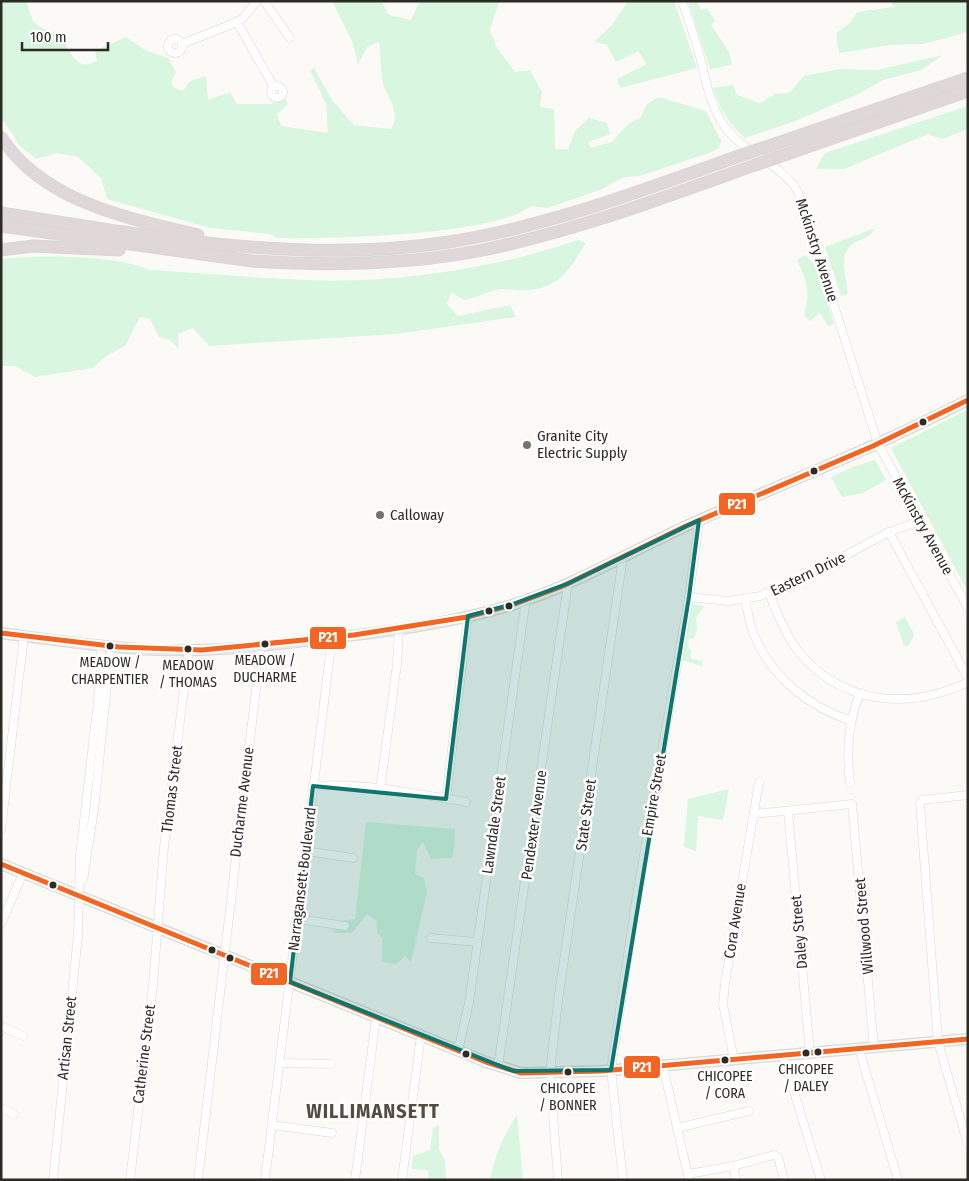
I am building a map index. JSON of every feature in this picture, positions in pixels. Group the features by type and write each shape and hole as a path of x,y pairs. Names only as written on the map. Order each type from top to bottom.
{"highway":[{"path":"1,213 244,246 317,250 378,249 450,242 576,214 968,78"},
{"path":"1,226 252,261 363,263 459,254 527,240 581,225 968,91"},
{"path":"1,137 27,167 53,185 83,201 114,213 244,246"},
{"path":"1,250 33,246 192,254"}],"main road":[{"path":"1,633 106,646 190,650 261,647 400,629 468,616 526,599 568,583 699,520 878,444 968,400"},
{"path":"1,864 420,1036 498,1067 521,1073 611,1070 968,1039"}],"street":[{"path":"182,44 237,22 244,17 257,1"},
{"path":"264,1 290,38"},
{"name":"Mckinstry Avenue","path":"682,1 696,42 710,96 722,123 741,143 787,177 801,200 878,444"},
{"path":"237,22 274,87"},
{"name":"McKinstry Avenue","path":"878,444 968,608"},
{"name":"Empire Street","path":"624,1180 611,1070 634,910 689,597 699,520"},
{"name":"Eastern Drive","path":"689,597 745,600 769,593 813,573 889,532 920,521"},
{"path":"769,593 781,622 802,656 828,677 860,693 880,698 907,699 936,695 968,680 889,532"},
{"name":"State Street","path":"558,1180 550,1073 558,1001 623,557"},
{"name":"Pendexter Avenue","path":"498,1067 568,583"},
{"name":"Lawndale Street","path":"458,1051 468,1003 526,599"},
{"path":"745,600 755,638 784,680 809,702 851,721"},
{"path":"446,799 468,616"},
{"path":"380,790 400,629"},
{"path":"1,830 24,636"},
{"name":"Narragansett Boulevard","path":"265,1180 332,638"},
{"name":"Artisan Street","path":"54,1180 78,936 80,896 101,718 106,646"},
{"name":"Ducharme Avenue","path":"198,1180 226,956 236,842 261,647"},
{"name":"Thomas Street","path":"156,928 190,650"},
{"path":"850,783 848,760 851,721 860,693"},
{"name":"Cora Avenue","path":"734,1060 724,1004 724,990 759,782"},
{"path":"313,786 332,785 380,790 466,802"},
{"path":"968,795 922,800 920,804 938,1042 968,1145"},
{"name":"Willwood Street","path":"788,811 852,804 874,1048"},
{"path":"754,814 788,811"},
{"name":"Daley Street","path":"788,811 810,1054"},
{"path":"305,852 353,858"},
{"path":"1,924 23,873"},
{"path":"298,919 345,926"},
{"name":"Catherine Street","path":"130,1180 152,993 156,928"},
{"path":"431,938 476,942"},
{"path":"355,1180 376,1018"},
{"path":"1,1026 22,1036"},
{"path":"402,1180 420,1036"},
{"path":"859,1049 898,1180"},
{"path":"784,1056 821,1180"},
{"path":"280,1063 331,1064"},
{"path":"663,1066 688,1177 774,1155 778,1157 784,1180"},
{"path":"1,1108 14,1114"},
{"path":"676,1128 749,1112"},
{"path":"272,1125 332,1133"},
{"path":"733,1166 736,1180"}],"highlighted area":[{"path":"699,520 689,597 611,1070 513,1071 290,982 313,786 446,799 468,616 513,604 569,583"}],"green space":[{"path":"1,1 26,1 35,23 60,37 79,62 90,64 97,60 95,51 126,37 145,50 168,58 176,72 171,82 174,88 183,91 190,81 206,76 208,100 230,92 237,104 270,104 286,99 288,104 277,114 281,126 328,133 326,104 310,70 314,68 332,100 354,125 391,129 395,116 383,84 379,42 367,47 358,65 353,43 332,1 381,1 389,15 411,20 420,1 499,1 490,30 497,48 515,72 530,70 542,92 540,107 554,109 555,149 568,149 575,131 589,118 607,123 610,134 588,142 591,148 612,142 628,124 640,118 647,104 659,97 706,111 721,141 719,148 712,152 640,176 624,177 600,190 547,208 531,206 512,216 483,224 448,230 333,238 277,238 270,234 210,228 107,199 101,178 78,157 57,153 36,159 20,146 1,117"},
{"path":"628,1 674,1 697,68 620,88 617,79 647,64 638,51 616,62 607,45 594,42 612,25"},
{"path":"688,1 696,1 701,10 707,8 715,21 711,25 729,52 732,65 710,69"},
{"path":"891,1 968,1 968,32 923,44 890,45 839,53 836,33 850,23 857,12 894,7"},
{"path":"943,55 921,70 883,80 858,94 793,122 745,138 726,116 713,88 733,85 737,95 760,103 775,94 789,93 804,76 840,69 877,70"},
{"path":"968,106 968,129 942,139 928,134 844,169 816,169 825,153"},
{"path":"875,228 869,235 850,246 846,251 844,265 848,294 841,296 825,247"},
{"path":"578,240 586,243 576,260 564,274 549,285 529,290 501,289 464,300 452,293 446,303 458,316 510,305 516,317 396,334 209,346 193,328 178,334 179,349 170,340 159,337 150,319 140,317 125,346 103,358 93,368 35,377 15,366 1,366 1,259 37,257 96,258 150,270 305,280 373,280 408,277 478,266 512,259"},
{"path":"805,255 815,265 834,324 828,326 820,313 810,321 804,315 807,287 797,260"},
{"path":"965,411 968,415 968,592 891,448"},
{"path":"875,460 886,480 863,493 842,497 831,477 850,468"},
{"path":"691,604 704,606 696,618 697,630 694,638 689,639 688,647 691,651 691,659 702,661 702,666 682,660"},
{"path":"905,617 914,634 909,645 904,646 896,622"},
{"path":"729,789 723,820 698,816 696,851 684,847 688,799"},
{"path":"366,822 455,829 452,858 431,859 423,842 417,851 415,874 424,878 427,892 411,962 405,956 397,964 382,962 382,938 377,933 377,921 367,914 352,933 333,933 336,921 355,919"},
{"path":"517,1115 523,1180 490,1180 500,1146"},
{"path":"439,1125 439,1150 445,1160 446,1180 429,1180 428,1170 412,1169 413,1156 430,1150 433,1128"}],"transit line":[{"name":"P21","path":"1,633 119,647 202,650 354,635 467,617 512,605 563,586 686,526 873,446 968,400"},
{"name":"P21","path":"1,864 486,1062 521,1073 601,1071 968,1039"}],"place":[{"name":"Granite City Electric Supply","path":"527,445"},
{"name":"Calloway","path":"380,515"},
{"name":"MEADOW / DUCHARME","path":"265,644"},
{"name":"MEADOW / CHARPENTIER","path":"110,646"},
{"name":"MEADOW / THOMAS","path":"188,649"},
{"name":"CHICOPEE / DALEY","path":"806,1053"},
{"name":"CHICOPEE / CORA","path":"725,1060"},
{"name":"CHICOPEE / BONNER","path":"568,1072"}],"district":[{"name":"WILLIMANSETT","path":"373,1111"}]}
